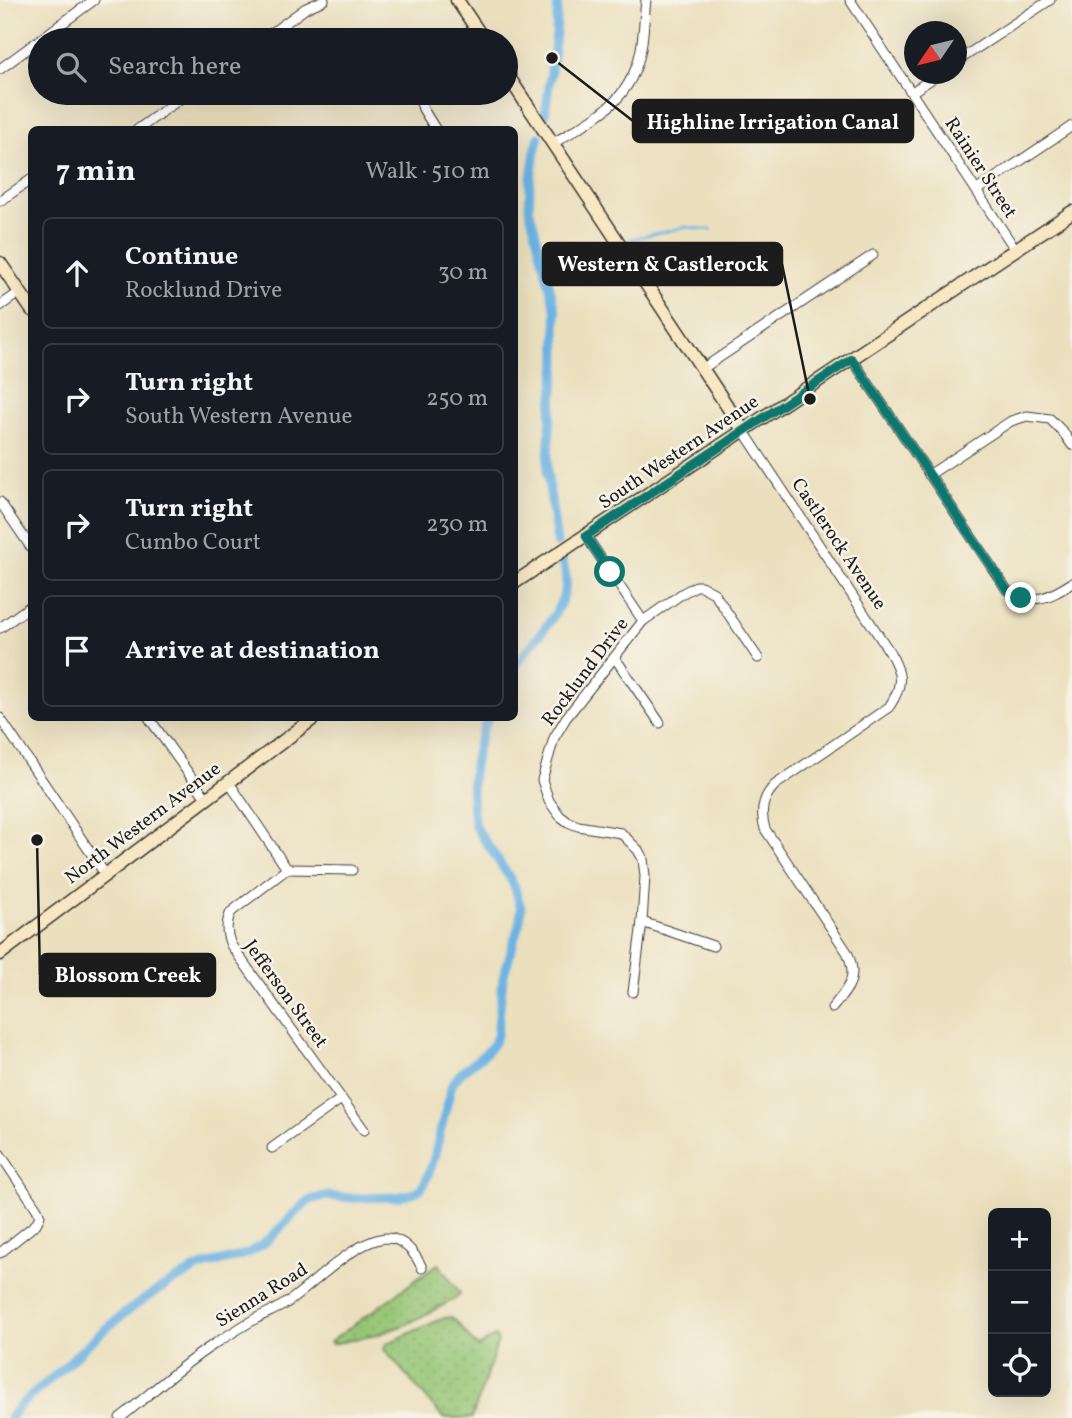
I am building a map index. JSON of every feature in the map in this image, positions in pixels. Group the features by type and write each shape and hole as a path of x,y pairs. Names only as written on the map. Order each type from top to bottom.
{"main road":[{"path":"457,0 476,28"},
{"name":"Castlerock Avenue","path":"518,92 743,430"},
{"name":"South Western Avenue","path":"518,580 1072,212"},
{"path":"0,263 28,304"},
{"name":"North Western Avenue","path":"0,954 305,721"}],"street":[{"path":"56,28 94,0"},
{"path":"278,28 306,8 324,0"},
{"path":"552,144 614,103 625,90 634,76 640,54 646,0"},
{"name":"Rainier Street","path":"850,0 1015,249"},
{"path":"967,55 1050,0"},
{"path":"0,69 28,48"},
{"path":"912,92 924,84"},
{"path":"143,126 171,105"},
{"path":"422,105 434,126"},
{"path":"977,190 1072,126"},
{"path":"0,201 28,182"},
{"path":"702,369 873,255"},
{"path":"0,306 20,292"},
{"path":"852,359 1007,590 1021,598 1035,599 1050,597 1072,583"},
{"path":"929,475 1011,421 1027,416 1049,419 1072,444"},
{"name":"Castlerock Avenue","path":"743,430 889,651 900,676 900,686 889,707 775,785 763,802 765,829 851,961 852,979 849,987 832,1008"},
{"path":"0,502 28,543"},
{"name":"Rocklund Drive","path":"586,536 643,621 566,718 554,738 542,780 549,801 568,822 621,833 643,859 642,922 633,992"},
{"path":"643,621 683,593 701,586 714,593 758,658"},
{"path":"0,628 28,608"},
{"path":"615,658 660,723"},
{"path":"0,718 105,874"},
{"path":"151,721 206,798"},
{"path":"228,781 287,869 352,870"},
{"name":"Jefferson Street","path":"287,869 231,912 226,928 228,938 364,1130"},
{"path":"642,922 713,946"},
{"path":"272,1149 341,1099"},
{"path":"0,1154 40,1216 36,1224 0,1252"},
{"name":"Sienna Road","path":"120,1418 210,1347 310,1287 359,1247 374,1240 389,1238 400,1242 415,1255 422,1268"}],"green space":[{"path":"438,1264 460,1293 455,1299 407,1324 376,1335 332,1344 330,1342"},
{"path":"451,1317 478,1347 495,1336 498,1341 472,1418 443,1418 384,1349 386,1344 443,1318"}],"waterway":[{"path":"545,115 558,0"},
{"path":"539,137 530,184 529,208 556,311 557,364 547,471 557,543"},
{"path":"631,239 686,227 712,230"},
{"path":"545,269 606,244"},
{"path":"518,662 560,605 566,581 562,559"},
{"path":"10,1418 24,1401 114,1321 136,1305 194,1270 254,1250 313,1199 325,1196 397,1197 411,1194 425,1183 433,1162 452,1084 488,1050 497,1036 503,978 520,921 521,908 515,888 475,826 473,771 487,721"}],"place":[{"name":"Highline Irrigation Canal","path":"552,58"},
{"name":"Western & Castlerock","path":"810,399"},
{"name":"Blossom Creek","path":"37,840"}],"route":[{"path":"610,572 586,536 852,359 1007,590 1021,598"}]}
